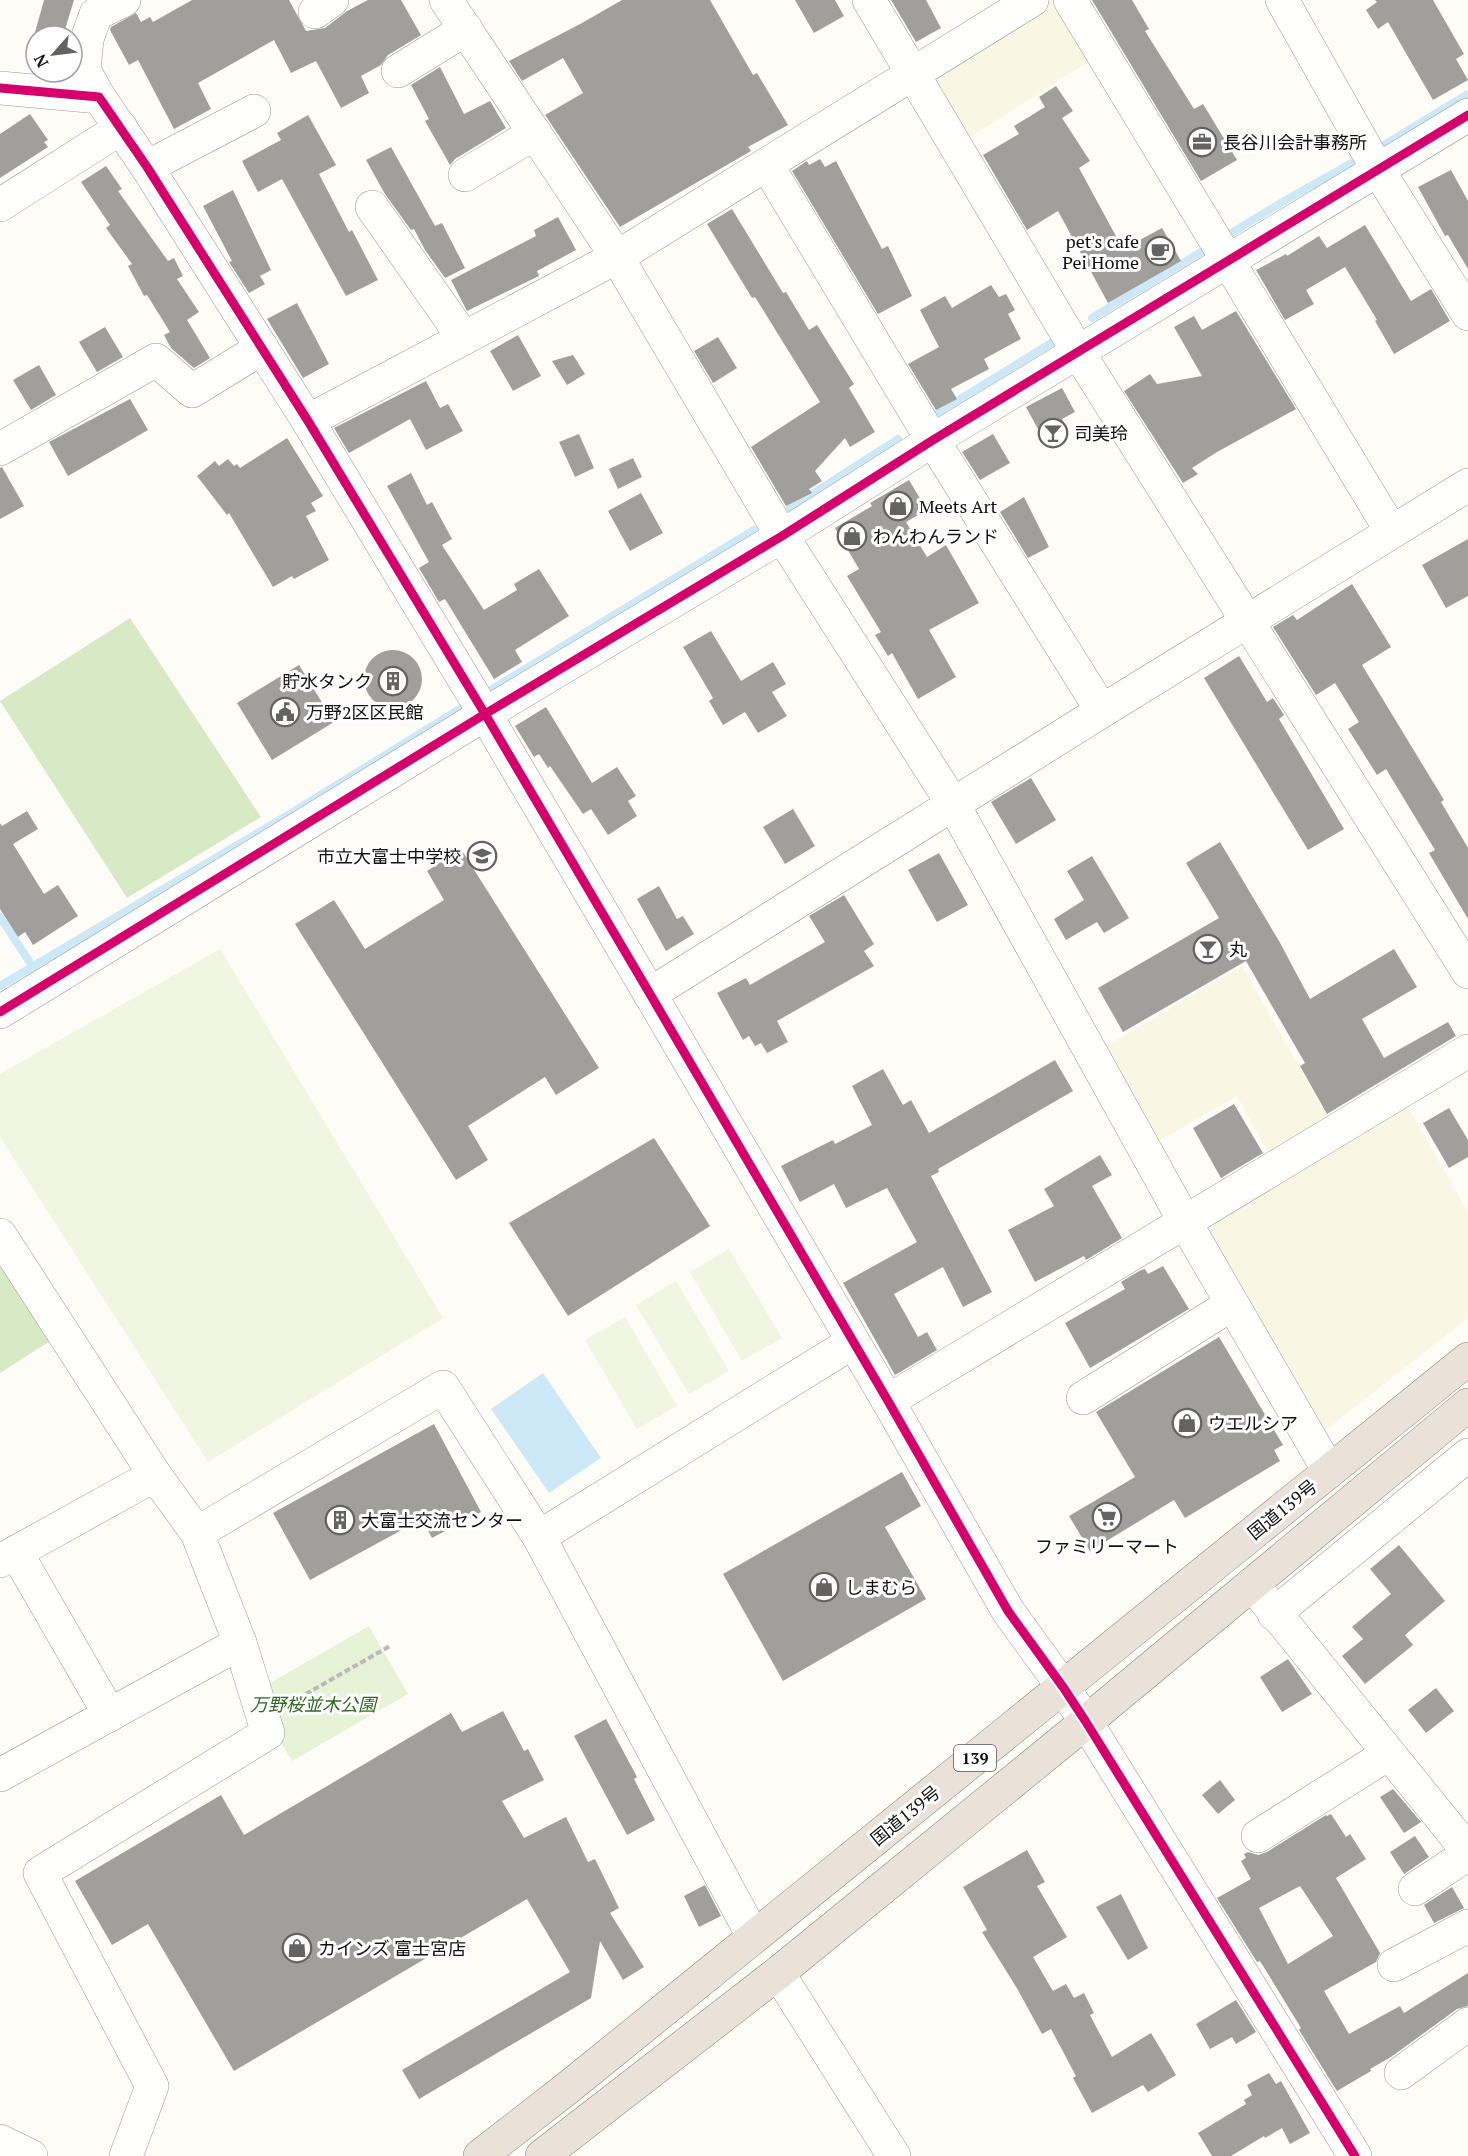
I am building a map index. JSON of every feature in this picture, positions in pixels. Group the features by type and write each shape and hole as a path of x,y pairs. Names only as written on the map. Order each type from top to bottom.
{"highway":[{"name":"国道139号","path":"480,2156 565,2090 1468,1359"},
{"name":"139","path":"542,2156 778,1973 1468,1406"}],"street":[{"path":"124,0 96,14 87,39 84,70 99,97 147,167 308,421 485,714 888,1401 1008,1611 1086,1722 1355,2156"},
{"path":"446,0 617,257 782,536 953,804 1185,1222 1329,1471"},
{"path":"869,0 1078,352 1468,972"},
{"path":"308,421 617,257 1032,0"},
{"path":"1070,0 1392,532"},
{"path":"1282,0 1378,170 1468,314"},
{"path":"398,71 466,29"},
{"path":"0,88 99,97"},
{"path":"147,167 254,111"},
{"path":"0,1012 485,714 782,536 933,440 1228,259 1468,115"},
{"path":"0,205 121,128"},
{"path":"465,176 535,133"},
{"path":"767,165 933,440 1102,711"},
{"path":"372,207 463,337"},
{"path":"0,449 156,360 192,391 262,348"},
{"path":"650,994 1468,484"},
{"path":"888,1401 1468,1051"},
{"path":"0,1235 155,1475 197,1533 240,1643 268,1733 40,1873 152,2086 126,2156"},
{"path":"1083,1398 1232,1304"},
{"path":"539,1537 853,1342"},
{"path":"197,1533 443,1387 539,1537 753,1936"},
{"path":"1274,1614 1468,1455"},
{"path":"110,1714 8,1557 155,1475"},
{"path":"1251,1584 1468,1852 1415,1889"},
{"path":"0,1775 240,1643"},
{"path":"1258,1836 1388,1754"},
{"path":"1394,1965 1468,1926"},
{"path":"778,1973 894,2156"},
{"path":"1401,2073 1468,2024"},
{"path":"0,2141 32,2156"}],"path":[{"path":"263,1719 390,1646"}],"shaded area":[{"path":"1051,0 1059,0 1096,57 964,141 926,80"},
{"path":"1242,966 1334,1128 1275,1165 1237,1096 1149,1147 1096,1052"},
{"path":"1406,1103 1468,1212 1468,1318 1323,1432 1201,1227"}],"green space":[{"path":"130,618 261,817 127,898 0,701"},
{"path":"220,949 443,1318 208,1462 0,1137 0,1074"},
{"path":"729,1249 782,1338 742,1361 690,1272"},
{"path":"0,1261 52,1340 0,1373"},
{"path":"676,1281 729,1371 689,1394 636,1305"},
{"path":"625,1317 677,1406 637,1429 585,1340"},
{"name":"万野桜並木公園","path":"369,1626 408,1694 292,1761 275,1733 265,1686"}],"water":[{"path":"543,1373 601,1458 549,1493 491,1409"}],"building":[{"path":"44,0 74,0 67,24 37,24"},
{"path":"192,0 289,0 306,31 325,28 347,11 368,0 401,0 421,35 388,55 381,65 361,76 369,93 341,108 316,61 291,73 274,40 198,83 211,109 174,129 138,60 129,65 110,30 111,27 136,13 141,22 150,17 153,22"},
{"path":"622,0 710,0 753,75 757,73 788,125 748,147 751,151 620,227 545,115 583,93 563,58 522,81 509,61"},
{"path":"795,0 835,0 844,16 814,33"},
{"path":"891,0 926,0 941,28 916,42"},
{"path":"1092,0 1132,0 1149,29 1145,31 1194,109 1203,104 1237,160 1201,181"},
{"path":"1375,0 1433,0 1464,54 1456,59 1468,80 1433,100 1388,22 1378,29 1366,10 1377,2"},
{"path":"440,67 464,114 490,101 506,128 455,159 450,165 425,121 429,119 411,85"},
{"path":"1056,86 1073,111 1062,118 1090,161 1079,168 1123,249 1162,228 1181,261 1108,303 1058,211 1027,230 983,155 1019,134 1014,126 1045,107 1039,97"},
{"path":"30,114 48,140 44,142 48,147 0,178 0,134"},
{"path":"308,115 336,165 319,174 349,232 352,230 378,280 346,296 282,179 258,192 242,161 281,140 277,133"},
{"path":"391,147 435,226 442,223 465,268 445,278 425,250 414,229 411,230 385,194 366,160"},
{"path":"820,159 825,167 836,161 882,249 888,246 912,296 878,314 792,171 807,161 809,165"},
{"path":"106,166 122,189 118,191 168,261 174,258 183,276 177,279 199,312 187,320 210,358 194,368 171,348 164,335 170,332 147,295 144,296 128,266 132,264 106,228 110,225 81,182"},
{"path":"1451,170 1468,201 1468,269 1448,235 1445,236 1418,187"},
{"path":"233,190 271,270 260,276 265,284 249,293 229,262 232,261 203,206"},
{"path":"732,209 783,293 786,292 809,330 817,325 854,384 849,388 875,432 850,447 845,438 815,471 822,481 809,489 812,493 786,506 751,447 820,402 707,224"},
{"path":"558,217 576,250 537,271 539,276 467,311 451,280 536,236 534,230"},
{"path":"1365,225 1411,301 1431,289 1450,321 1394,354 1375,321 1377,320 1345,267 1306,290 1314,304 1285,320 1256,270 1286,254 1287,256 1319,236 1327,248"},
{"path":"991,285 999,297 1006,294 1015,310 1008,314 1021,339 984,359 989,369 951,389 957,399 936,410 908,364 939,347 920,310 945,296 952,308"},
{"path":"297,303 329,364 303,378 267,319"},
{"path":"1236,311 1296,409 1192,468 1198,474 1183,483 1124,391 1150,374 1157,384 1202,376 1174,327 1194,316 1202,330"},
{"path":"105,327 123,357 97,372 79,342"},
{"path":"518,335 541,376 513,391 490,351"},
{"path":"718,337 737,368 713,383 694,351"},
{"path":"573,355 585,374 567,385 552,361"},
{"path":"39,365 56,395 31,410 13,380"},
{"path":"426,381 440,408 448,404 463,431 426,450 410,419 349,453 334,428"},
{"path":"1062,388 1075,412 1062,419 1068,430 1045,442 1026,407"},
{"path":"130,399 148,430 68,476 49,442"},
{"path":"579,434 594,468 575,477 559,442"},
{"path":"993,434 1010,463 980,480 962,452"},
{"path":"287,438 323,496 311,503 316,511 306,516 329,560 294,579 292,576 273,587 229,513 227,515 197,476 215,461 219,466 228,459 234,466 237,464 240,468"},
{"path":"633,458 642,477 618,489 609,469"},
{"path":"2,467 24,506 0,519 0,468"},
{"path":"411,473 427,505 432,502 452,539 442,545 484,610 517,590 514,584 539,569 569,616 515,650 522,662 494,679 445,599 439,602 419,568 429,562 387,486"},
{"path":"909,480 927,510 906,522 927,557 946,545 979,603 929,630 956,677 918,699 892,653 888,656 875,635 881,632 847,576 859,569 835,528 872,506 870,503"},
{"path":"641,493 663,533 630,551 608,511"},
{"path":"1024,497 1049,547 1028,558 1000,512"},
{"path":"1468,539 1468,596 1446,608 1422,565"},
{"path":"1352,584 1391,647 1362,665 1444,800 1441,802 1468,848 1468,919 1429,853 1435,850 1386,769 1377,775 1348,729 1359,722 1335,683 1316,695 1273,627 1293,615 1297,620"},
{"path":"711,631 741,681 773,662 786,684 772,692 787,716 758,733 745,712 723,725 709,701 713,698 683,647"},
{"name":"貯水タンク","path":"393,650 409,655 417,663 422,679 417,695 409,703 393,708 377,703 369,695 364,679 369,663 377,655"},
{"path":"1239,656 1267,702 1273,698 1284,715 1279,719 1344,829 1308,850 1204,678"},
{"name":"万野2区区民館","path":"299,665 334,722 272,760 237,703"},
{"path":"546,707 592,783 617,767 636,796 628,801 637,816 608,835 591,809 583,814 539,754 534,757 515,726"},
{"path":"1031,778 1056,820 1016,844 991,802"},
{"path":"793,809 815,846 785,864 763,827"},
{"path":"27,811 38,829 13,844 44,894 58,885 78,916 33,945 25,932 18,937 0,909 0,823 2,826"},
{"path":"1220,842 1279,941 1310,999 1394,949 1417,987 1362,1019 1384,1058 1448,1022 1456,1036 1327,1114 1300,1066 1305,1063 1246,961 1123,1032 1098,988 1219,918 1186,863"},
{"path":"461,849 599,1068 556,1095 545,1077 468,1126 488,1160 456,1180 295,924 334,900 365,949 444,900 427,871"},
{"path":"939,853 968,905 937,922 908,870"},
{"path":"1092,856 1129,918 1104,933 1097,922 1066,940 1054,919 1084,900 1067,871"},
{"path":"659,886 677,919 683,916 694,934 666,951 637,899"},
{"path":"844,895 874,944 864,951 874,966 777,1021 788,1042 767,1053 761,1043 755,1046 749,1036 743,1040 717,993 746,978 750,985 825,942 809,916"},
{"path":"1055,1060 1073,1091 938,1169 939,1172 931,1176 992,1292 963,1307 943,1267 894,1294 918,1337 927,1332 937,1350 895,1375 843,1283 917,1242 887,1188 846,1208 834,1184 800,1202 781,1166 833,1140 835,1144 872,1125 852,1086 883,1069 903,1105 911,1100 929,1133"},
{"path":"1234,1104 1263,1153 1221,1178 1193,1128"},
{"path":"1449,1108 1468,1140 1468,1157 1449,1168 1423,1123"},
{"path":"654,1138 710,1226 568,1316 509,1223"},
{"path":"1100,1155 1112,1175 1092,1186 1122,1238 1086,1260 1084,1256 1035,1282 1008,1230 1054,1206 1044,1189"},
{"path":"1163,1266 1189,1309 1090,1368 1065,1323 1125,1289 1121,1282 1141,1270 1145,1269 1148,1274"},
{"name":"ウエルシア","path":"1219,1337 1283,1445 1274,1450 1280,1461 1185,1518 1174,1500 1090,1551 1069,1516 1135,1477 1096,1412"},
{"path":"434,1424 481,1512 432,1538 422,1519 310,1580 273,1513"},
{"name":"しまむら","path":"902,1472 921,1506 885,1527 926,1599 783,1681 723,1574"},
{"path":"1399,1545 1445,1601 1405,1635 1413,1645 1365,1684 1342,1656 1363,1639 1352,1627 1391,1594 1370,1569"},
{"path":"1288,1659 1312,1694 1282,1712 1260,1677"},
{"path":"1436,1688 1454,1711 1426,1733 1408,1710"},
{"path":"503,1711 524,1751 528,1749 544,1780 502,1801 524,1838 566,1817 588,1862 595,1859 619,1908 610,1913 644,1967 623,1980 600,1941 591,1998 419,2099 402,2070 570,1972 527,1899 234,2071 148,1924 112,1945 75,1881 221,1795 244,1835 451,1713 462,1732"},
{"path":"606,1719 637,1777 634,1779 655,1820 627,1835 574,1736"},
{"path":"1220,1780 1235,1800 1218,1814 1202,1795"},
{"path":"1393,1789 1421,1822 1404,1833 1380,1797"},
{"path":"1331,1814 1346,1837 1350,1834 1366,1859 1336,1878 1380,1953 1376,1962 1324,1991 1349,2034 1400,2006 1404,2013 1468,1973 1468,2006 1457,2009 1391,2057 1370,2069 1371,2071 1337,2091 1260,1961 1257,1962 1217,1898 1251,1879 1241,1861 1246,1858 1244,1854 1248,1852 1258,1855 1267,1852","holes":["1300,1886 1333,1936 1288,1964 1259,1908"]},
{"path":"1415,1836 1429,1857 1404,1874 1390,1852"},
{"path":"1027,1850 1045,1882 1037,1886 1067,1937 1033,1957 1053,1991 1066,1984 1074,1998 1084,1993 1094,2013 1090,2015 1112,2057 1151,2033 1176,2075 1148,2092 1143,2085 1092,2113 1073,2078 1076,2076 1051,2029 1042,2034 982,1932 987,1930 963,1887"},
{"path":"705,1885 721,1916 699,1927 684,1896"},
{"path":"1452,1887 1464,1908 1434,1923 1424,1905"},
{"path":"1121,1894 1148,1948 1128,1960 1096,1907"},
{"path":"1236,2000 1256,2032 1236,2044 1232,2037 1210,2049 1196,2024"},
{"path":"1269,2073 1276,2084 1281,2081 1310,2133 1290,2144 1282,2128 1231,2156 1212,2156 1198,2133 1246,2104 1244,2100 1252,2095 1247,2085"}],"waterway":[{"path":"1384,145 1468,94"},
{"path":"1223,238 1357,160"},
{"path":"1092,318 1211,246"},
{"path":"928,419 1061,337"},
{"path":"790,508 898,439"},
{"path":"489,691 754,530"},
{"path":"0,986 288,815 463,707"},
{"path":"0,917 33,967"}],"cycle path":[{"path":"0,88 99,97 147,167 308,421 485,714 888,1401 1008,1611 1086,1722 1355,2156"},
{"path":"0,1012 1468,115"}],"place":[{"name":"長谷川会計事務所","path":"1202,142"},
{"name":"pet's cafe Pei Home","path":"1160,251"},
{"name":"司美玲","path":"1053,433"},
{"name":"Meets Art","path":"898,506"},
{"name":"わんわんランド","path":"852,536"},
{"name":"貯水タンク","path":"393,681"},
{"name":"万野2区区民館","path":"285,712"},
{"name":"市立大富士中学校","path":"482,856"},
{"name":"丸","path":"1208,949"},
{"name":"ウエルシア","path":"1187,1423"},
{"name":"ファミリーマート","path":"1107,1517"},
{"name":"大富士交流センター","path":"340,1520"},
{"name":"しまむら","path":"824,1587"},
{"name":"カインズ 富士宮店","path":"297,1948"}]}
